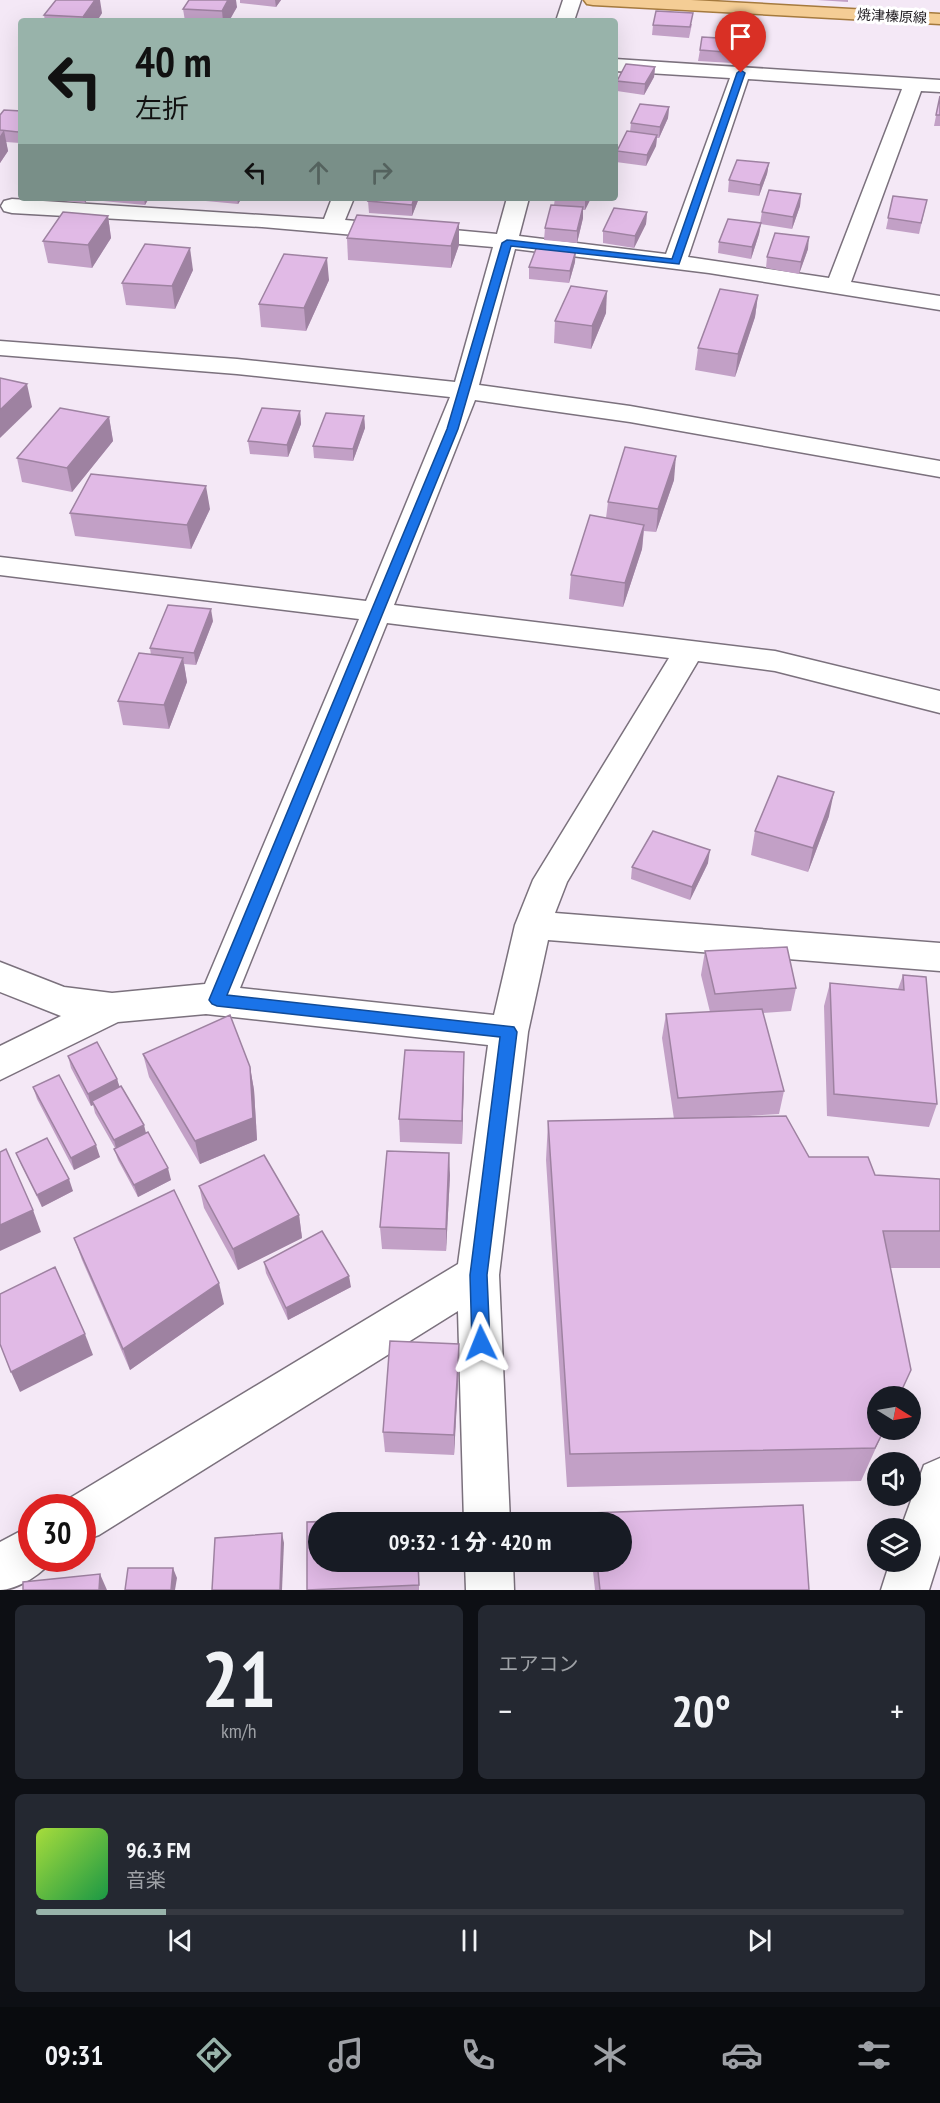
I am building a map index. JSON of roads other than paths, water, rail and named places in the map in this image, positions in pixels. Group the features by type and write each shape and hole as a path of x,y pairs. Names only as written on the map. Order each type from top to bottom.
{"main road":[{"name":"焼津榛原線","path":"593,0 940,19"}],"street":[{"path":"566,18 572,0"},
{"path":"618,64 940,86"},
{"path":"675,262 741,73"},
{"path":"837,287 914,84"},
{"path":"0,226 17,200"},
{"path":"43,201 173,206 332,226 675,262 940,303"},
{"path":"332,226 342,201"},
{"path":"217,1000 452,429 465,391 517,201"},
{"path":"0,348 152,360 465,391 629,414 940,469"},
{"path":"0,566 775,661 940,702"},
{"path":"488,1512 478,1275 509,1032 533,925 550,880 688,652"},
{"path":"533,925 940,957"},
{"path":"0,976 61,1001 112,1008 206,999 509,1032"},
{"path":"0,1064 112,1008"},
{"path":"96,1509 478,1275"},
{"path":"905,1590 940,1481"},
{"path":"0,1569 18,1558"},
{"path":"489,1572 490,1590"}]}
